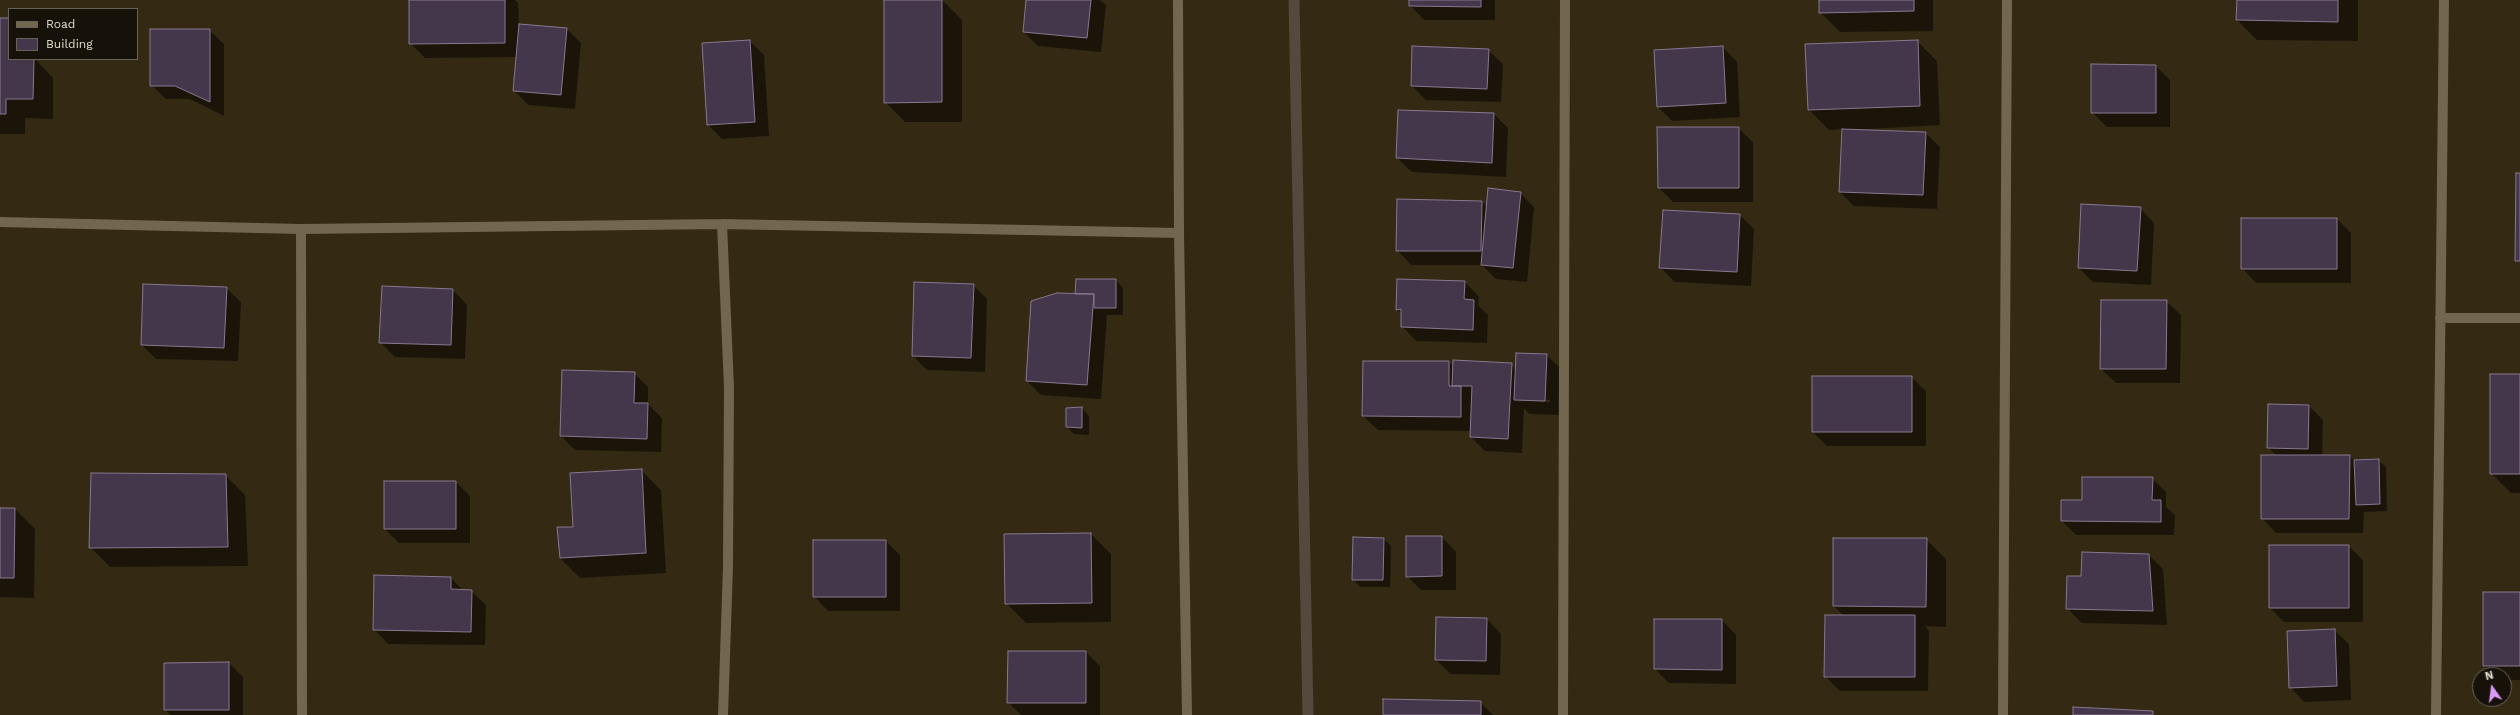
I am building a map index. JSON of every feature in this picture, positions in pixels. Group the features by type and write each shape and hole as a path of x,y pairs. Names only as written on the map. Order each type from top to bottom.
{"street":[{"path":"1178,0 1179,233 1187,715"},
{"path":"1563,715 1565,0"},
{"path":"2003,715 2007,0"},
{"path":"2436,715 2444,0"},
{"path":"0,222 301,229 722,224 1179,233"},
{"path":"722,224 729,388 728,566 723,715"},
{"path":"301,229 302,715"},
{"path":"2440,318 2520,318"}],"building":[{"path":"409,0 505,0 505,43 409,44"},
{"path":"884,0 942,0 942,102 884,103"},
{"path":"1026,0 1091,0 1087,38 1023,32"},
{"path":"1409,0 1481,0 1481,7 1409,6"},
{"path":"1819,0 1914,0 1914,11 1819,13"},
{"path":"2237,0 2338,0 2338,22 2236,20"},
{"path":"0,18 8,18 8,60 34,60 33,99 6,99 6,114 0,114"},
{"path":"519,24 567,28 561,95 513,91"},
{"path":"150,29 210,29 210,102 175,86 150,86"},
{"path":"750,40 755,122 707,125 702,43"},
{"path":"1918,40 1920,106 1808,110 1805,44"},
{"path":"1412,46 1489,49 1487,89 1411,86"},
{"path":"1723,46 1726,103 1657,107 1654,50"},
{"path":"2091,64 2156,65 2156,113 2091,113"},
{"path":"1398,110 1494,113 1492,163 1396,158"},
{"path":"1657,127 1739,127 1739,188 1658,188"},
{"path":"1842,129 1926,132 1923,195 1839,192"},
{"path":"2516,173 2520,173 2520,261 2515,261"},
{"path":"1488,188 1521,192 1513,268 1481,265"},
{"path":"1397,199 1482,201 1481,251 1396,251"},
{"path":"2081,204 2141,207 2137,271 2078,268"},
{"path":"1663,210 1740,214 1737,272 1659,268"},
{"path":"2241,218 2337,218 2337,269 2241,269"},
{"path":"1076,279 1116,279 1116,308 1094,308 1094,294 1075,294"},
{"path":"1397,279 1465,281 1464,299 1474,300 1473,330 1401,327 1401,309 1396,310"},
{"path":"914,282 974,284 971,358 912,356"},
{"path":"143,284 227,287 224,348 141,345"},
{"path":"382,286 453,289 451,345 379,343"},
{"path":"1057,293 1094,294 1087,385 1026,381 1031,301"},
{"path":"2101,300 2167,300 2166,369 2100,369"},
{"path":"1516,353 1547,354 1545,401 1514,400"},
{"path":"1453,360 1512,363 1508,439 1470,437 1472,386 1452,386"},
{"path":"1363,361 1449,361 1449,386 1461,386 1461,417 1362,416"},
{"path":"562,370 635,372 634,403 648,403 647,439 560,436"},
{"path":"2490,374 2520,374 2520,474 2490,474"},
{"path":"1812,376 1912,376 1912,432 1812,432"},
{"path":"2268,404 2309,405 2308,449 2267,448"},
{"path":"1082,407 1082,428 1066,427 1066,408"},
{"path":"2261,455 2350,455 2349,519 2261,519"},
{"path":"2379,459 2380,504 2356,505 2354,460"},
{"path":"642,469 646,553 560,558 557,527 573,527 570,473"},
{"path":"91,473 226,474 228,547 89,548"},
{"path":"2082,477 2153,477 2152,500 2161,500 2161,522 2061,521 2061,500 2082,500"},
{"path":"384,481 456,481 456,529 384,529"},
{"path":"0,508 15,508 14,578 0,578"},
{"path":"1091,533 1092,603 1005,604 1004,534"},
{"path":"1406,536 1442,536 1442,576 1406,577"},
{"path":"1353,537 1384,538 1383,580 1352,580"},
{"path":"1833,538 1927,538 1926,607 1833,606"},
{"path":"813,540 886,540 886,597 813,597"},
{"path":"2269,545 2349,545 2349,608 2269,608"},
{"path":"2082,552 2149,554 2153,611 2066,609 2067,576 2081,576"},
{"path":"374,575 451,577 451,589 472,590 471,632 373,630"},
{"path":"2483,592 2520,592 2520,666 2483,666"},
{"path":"1825,615 1915,615 1915,677 1824,677"},
{"path":"1436,617 1487,618 1486,661 1435,660"},
{"path":"1654,619 1722,619 1722,670 1654,669"},
{"path":"2335,629 2337,686 2289,688 2287,631"},
{"path":"1008,651 1086,651 1086,703 1007,703"},
{"path":"229,662 229,710 164,710 164,663"},
{"path":"1383,699 1481,701 1481,715 1383,715"},
{"path":"2073,707 2153,711 2153,715 2073,715"}],"waterway":[{"path":"1294,0 1308,715"}]}
